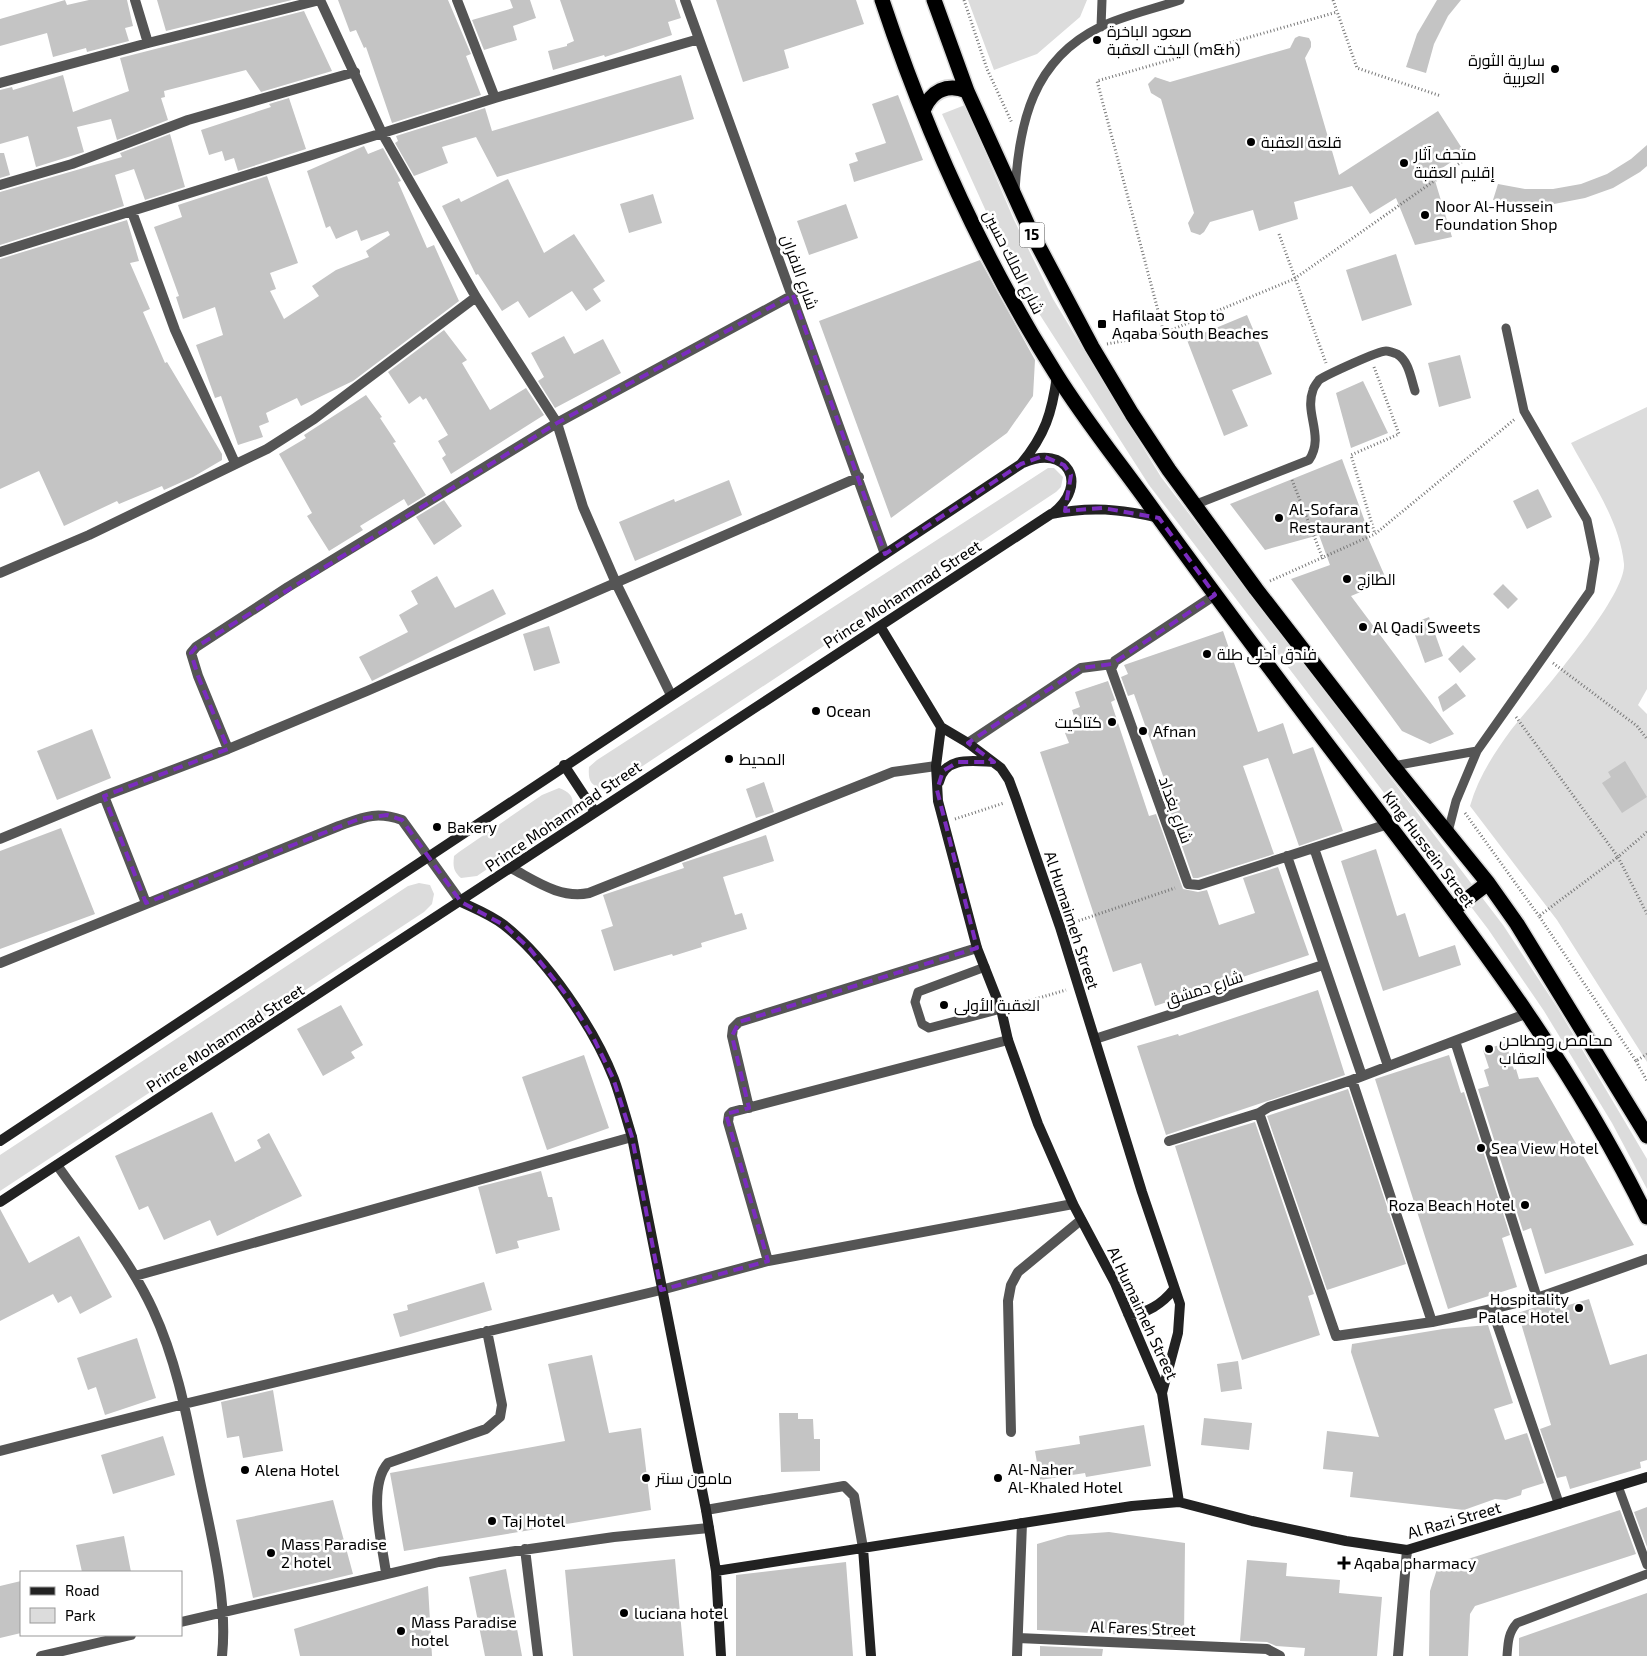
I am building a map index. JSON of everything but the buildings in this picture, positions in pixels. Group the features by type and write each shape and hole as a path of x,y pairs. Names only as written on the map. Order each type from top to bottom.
{"highway":[{"name":"شارع الملك حسين","path":"882,0 923,112 981,238 1016,306 1057,376 1159,518"},
{"name":"شارع الملك حسين","path":"934,0 967,91 1015,199 1058,286 1092,347 1158,455"},
{"path":"923,112 928,99 936,92 957,87 967,91"},
{"name":"King Hussein Street","path":"1158,455 1256,589 1393,766 1488,883 1517,924 1647,1136"},
{"name":"King Hussein Street","path":"1159,518 1454,909 1528,1013 1585,1103 1630,1182 1647,1217"},
{"path":"1454,909 1488,883"}],"main road":[{"path":"1021,464 1037,445 1045,428 1053,408 1057,376"},
{"path":"0,1141 1021,464 1043,456 1054,458 1064,465 1070,475 1072,486 1069,498 1051,514"},
{"name":"Prince Mohammad Street","path":"0,1202 1051,514 1089,508 1128,510 1159,518"},
{"path":"880,626 941,727"},
{"name":"Al Humaimeh Street","path":"941,727 994,762 1009,780 1060,927 1180,1304 1178,1333 1162,1393 1115,1283 1072,1204 1038,1124 1008,1040 1000,1009 977,948 943,823 937,790 936,766 941,727"},
{"path":"937,790 943,771 949,766 958,762 994,762"},
{"path":"564,766 595,812"},
{"path":"461,902 504,925 530,949 568,997 594,1039 613,1078 632,1137 706,1510 716,1572 721,1656"},
{"path":"1128,1314 1145,1312 1153,1308 1174,1289"},
{"path":"716,1572 1022,1523 1179,1502 1162,1393"},
{"name":"Al Razi Street","path":"1179,1502 1327,1537 1407,1550 1647,1477"},
{"path":"863,1548 871,1656"}],"street":[{"path":"135,0 148,42"},
{"path":"0,83 148,42 320,0 382,132 476,297 557,423 583,507 616,583 670,695"},
{"path":"457,0 495,98"},
{"name":"شارع الافران","path":"685,0 859,477 885,554"},
{"path":"0,252 382,132 699,39"},
{"path":"0,185 72,164 188,120 355,72"},
{"path":"132,212 176,330 235,463"},
{"path":"228,749 198,676 191,653 196,647 288,587 557,423 793,295"},
{"path":"0,573 89,534 267,449 314,419 476,297"},
{"path":"0,839 104,796 228,749 859,477"},
{"path":"968,744 1081,668 1112,664 1215,594"},
{"name":"شارع بغداد","path":"1112,664 1112,675 1188,884"},
{"path":"511,868 560,893 577,895 589,893 893,772 936,766"},
{"path":"104,796 146,903"},
{"path":"0,963 339,826 373,815 387,815 402,820 461,902"},
{"path":"1188,884 1199,885 1388,824"},
{"path":"1314,848 1388,1066"},
{"path":"1287,856 1323,965 1432,1322"},
{"path":"749,1108 732,1036 733,1028 739,1022 977,948"},
{"name":"شارع دمشق","path":"1095,1039 1323,965"},
{"path":"1169,1141 1259,1113 1269,1107 1357,1078 1528,1013"},
{"path":"768,1261 728,1122 732,1112 1008,1040"},
{"path":"1455,1041 1537,1298"},
{"path":"1259,1113 1336,1336 1432,1322 1492,1310 1537,1298 1647,1259"},
{"path":"135,1276 632,1137"},
{"path":"57,1165 135,1276 168,1344 184,1404 207,1518 222,1611 222,1656"},
{"path":"0,1451 184,1404 661,1290 768,1261 1072,1204"},
{"path":"1011,1432 1008,1301 1011,1285 1018,1272 1081,1220"},
{"path":"1492,1310 1559,1504"},
{"path":"386,1573 378,1518 381,1471 388,1463 486,1429 500,1417 502,1405 488,1331"},
{"path":"706,1510 844,1486 854,1496 863,1548"},
{"path":"1017,1656 1022,1523"},
{"path":"182,1622 438,1562 526,1549 708,1528"},
{"path":"526,1549 538,1656"},
{"path":"1398,1656 1407,1550"},
{"path":"41,1656 127,1636"},
{"name":"Al Fares Street","path":"1018,1638 1267,1649 1280,1656"}],"lane":[{"path":"1101,27 1102,0"},
{"path":"1015,199 1019,140 1026,116 1042,78 1064,51 1101,27 1180,0"},
{"path":"1448,832 1456,801 1477,751 1590,591 1595,559 1587,520 1524,411 1506,328"},
{"path":"1194,505 1309,460 1315,450 1313,391 1317,382 1330,373 1386,351 1397,354 1406,362 1415,391"},
{"path":"1393,766 1477,751"},
{"path":"985,967 918,992 915,1002 922,1024 929,1028 1000,1009"},
{"path":"1618,1486 1647,1565"},
{"path":"1507,1656 1508,1639 1511,1629 1517,1623 1647,1574"}],"path":[{"path":"964,0 987,69 1019,140"},
{"path":"1333,0 1357,68 1441,96"},
{"path":"1164,333 1096,81 1337,12"},
{"path":"1092,347 1164,333 1294,279 1477,151"},
{"path":"1278,234 1330,373"},
{"path":"1370,358 1399,434 1351,455 1375,534"},
{"path":"1256,589 1375,534 1524,411"},
{"path":"1288,469 1323,559"},
{"path":"1545,656 1637,726 1647,739"},
{"path":"1509,708 1618,857 1647,914"},
{"path":"943,823 1016,799"},
{"path":"1456,801 1539,916 1636,1061 1647,1082"},
{"path":"1539,916 1618,857 1647,832"},
{"path":"1060,927 1188,884"},
{"path":"1000,1009 1078,986"},
{"path":"1636,1061 1647,1054"}],"highlighted area":[{"path":"793,295 885,554 1021,464 1043,456 1064,465 1071,475 1065,511 1103,508 1159,518 1215,595 1112,664 1081,668 968,743 994,762 958,762 949,765 943,771 937,790 977,948 739,1022 732,1036 749,1108 726,1114 768,1261 661,1290 632,1137 613,1078 594,1039 568,997 530,949 504,925 461,902 402,820 387,815 359,819 146,903 104,796 228,749 198,676 191,653 196,647 557,423"}],"green space":[{"path":"968,0 1087,0 1080,17 1037,54 994,70"},
{"path":"965,105 1014,220 1053,299 1161,477 1503,925 1557,1007 1647,1159 1647,1189 1612,1123 1544,1011 1488,929 1149,485 1040,315 994,229 942,114"},
{"path":"1647,407 1647,689 1638,705 1647,714 1647,1062 1557,920 1470,806 1487,766 1511,730 1595,624 1611,600 1621,580 1624,564 1617,532 1611,517 1571,443"},
{"path":"1048,468 1054,468 1063,477 1061,487 1056,492 614,785 603,790 591,782 589,767 597,760"},
{"path":"559,788 567,792 572,798 573,801 569,813 477,876 461,878 456,873 454,856 542,795"},
{"path":"419,883 430,885 434,894 432,904 424,912 0,1191 0,1155 408,886"}],"place":[{"name":"صعود الباخرة اليخت العقبة (m&h)","path":"1097,40"},
{"name":"سارية الثورة العربية","path":"1555,69"},
{"name":"قلعة العقبة","path":"1251,142"},
{"name":"متحف آثار إقليم العقبة","path":"1404,163"},
{"name":"Noor Al-Hussein Foundation Shop","path":"1425,215"},
{"name":"Hafilaat Stop to Aqaba South Beaches","path":"1102,324"},
{"name":"Al-Sofara Restaurant","path":"1279,518"},
{"name":"الطازج","path":"1347,579"},
{"name":"Al Qadi Sweets","path":"1363,627"},
{"name":"فندق أحلى طلة","path":"1207,654"},
{"name":"Ocean","path":"816,711"},
{"name":"كتاكيت","path":"1112,722"},
{"name":"Afnan","path":"1143,731"},
{"name":"المحيط","path":"729,759"},
{"name":"Bakery","path":"437,827"},
{"name":"العقبة الأولى","path":"944,1005"},
{"name":"محامص ومطاحن العقاب","path":"1489,1049"},
{"name":"Sea View Hotel","path":"1481,1148"},
{"name":"Roza Beach Hotel","path":"1525,1205"},
{"name":"Hospitality Palace Hotel","path":"1579,1308"},
{"name":"Alena Hotel","path":"245,1470"},
{"name":"مامون سنتر","path":"646,1478"},
{"name":"Al-Naher Al-Khaled Hotel","path":"998,1478"},
{"name":"Taj Hotel","path":"492,1521"},
{"name":"Mass Paradise 2 hotel","path":"271,1553"},
{"name":"Aqaba pharmacy","path":"1344,1563"},
{"name":"luciana hotel","path":"624,1613"},
{"name":"Mass Paradise hotel","path":"401,1631"}]}
